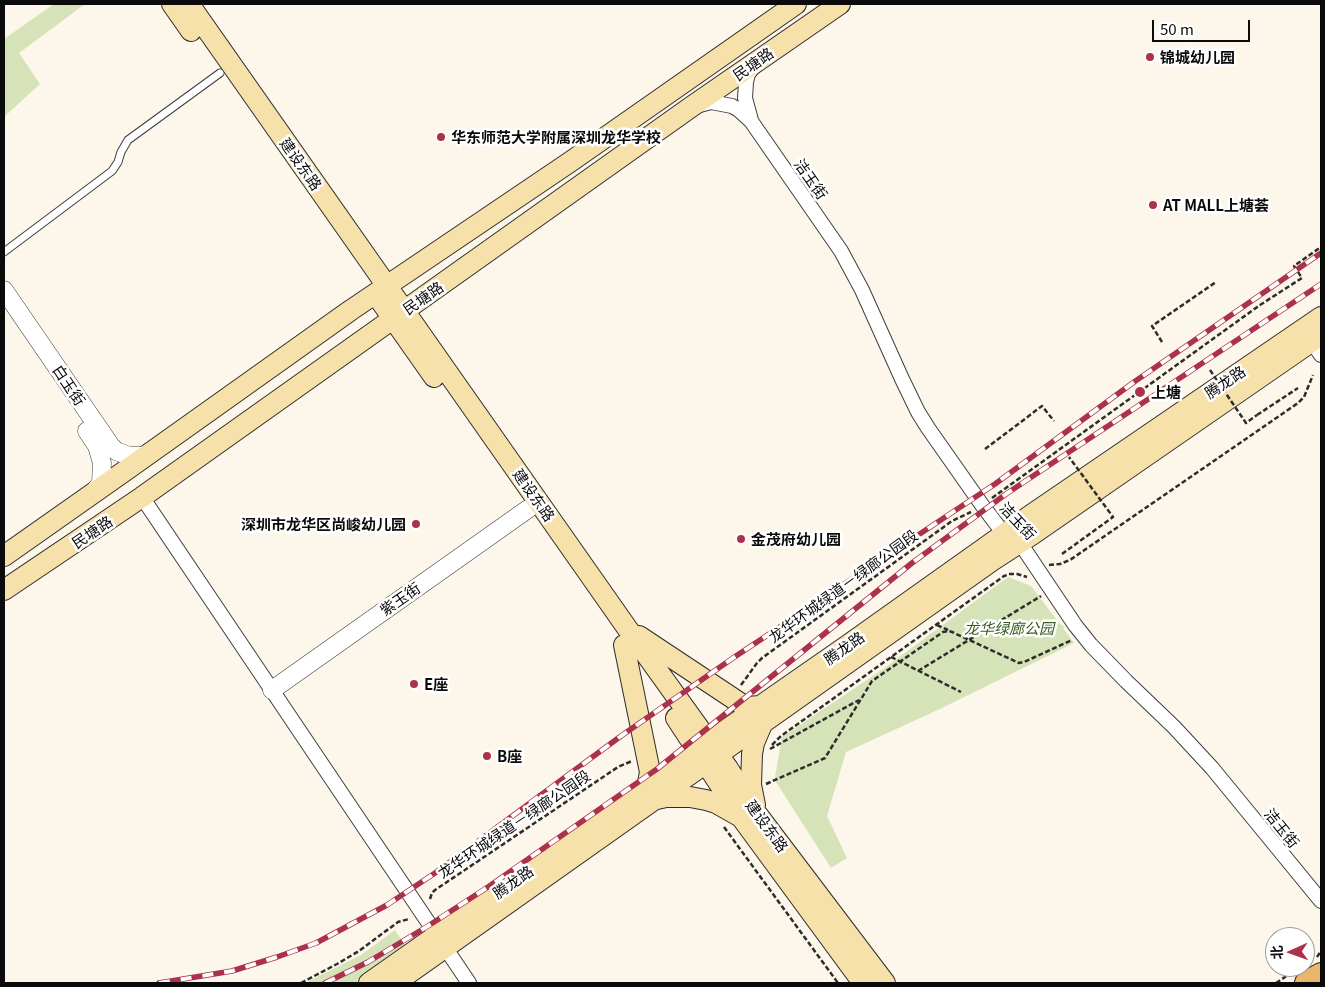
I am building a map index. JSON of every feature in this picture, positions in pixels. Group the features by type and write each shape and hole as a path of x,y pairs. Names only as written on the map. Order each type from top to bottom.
{"main road":[{"name":"建设东路","path":"172,4 220,73 399,315 626,637 682,726 708,753 863,983"},
{"name":"建设东路","path":"189,4 381,290"},
{"name":"民塘路","path":"4,556 381,290 796,4"},
{"name":"民塘路","path":"4,590 142,497 691,107 840,4"},
{"name":"建设东路","path":"399,315 528,509 626,637"},
{"name":"腾龙路","path":"369,983 441,942 1012,539 1314,340 1321,317"},
{"path":"626,637 742,705 762,714 754,743 751,764 749,816 706,800 650,794 648,783 650,772 626,637"},
{"name":"建设东路","path":"749,816 885,983"},
{"name":"腾龙路","path":"395,983 441,942"}],"street":[{"path":"751,121 745,98 746,82 752,68 759,60"},
{"path":"691,107 711,102 720,103 739,110 751,121"},
{"name":"洁玉街","path":"751,121 841,251 852,270 902,380 928,428 1091,645 1207,762 1321,901"},
{"name":"白玉街","path":"4,290 111,446 116,451 129,456 149,454"},
{"name":"白玉街","path":"4,309 97,446 101,457 102,470 101,483 94,492"},
{"path":"142,497 469,983"},
{"name":"紫玉街","path":"272,690 528,509"}],"lane":[{"path":"4,252 112,171 128,140 220,73"}],"path":[{"path":"989,500 1302,278 1294,266 1321,247"},
{"path":"1162,342 1152,326 1216,282"},
{"path":"1210,370 1246,423 1298,388"},
{"path":"1048,565 1060,564 1070,560 1304,398 1313,375"},
{"path":"985,449 1042,406 1054,421"},
{"path":"1062,554 1113,517 1070,457"},
{"name":"龙华环城绿道－绿廊公园段","path":"739,688 762,658 952,521 976,509"},
{"path":"860,700 768,750 780,736 1004,576 1017,574 1026,577"},
{"path":"918,671 1042,595"},
{"path":"936,625 1022,663 1074,640"},
{"path":"765,784 825,758 872,681 943,632 949,631"},
{"path":"891,657 961,692"},
{"name":"龙华环城绿道－绿廊公园段","path":"430,899 432,893 443,885 618,767 630,761 635,761"},
{"path":"719,822 838,983"},
{"path":"301,983 359,951 398,922 409,920"},
{"path":"1276,983 1303,977"}],"green space":[{"path":"54,4 85,4 19,53 40,84 4,117 4,39"},
{"name":"龙华绿廊公园","path":"1008,577 1031,586 1060,624 1065,627 1063,628 1074,643 942,708 846,752 827,816 847,858 831,868 776,782 775,777 782,737 883,669"},
{"path":"395,930 407,948 356,983 305,983 361,955"}],"railway":[{"path":"159,983 232,971 277,957 316,943 387,905 435,873 621,736 733,658 995,484 1134,382 1321,253"},
{"path":"325,983 368,962 428,926 488,887 657,769 912,563 1006,494 1321,284"}],"place":[{"name":"锦城幼儿园","path":"1150,57"},
{"name":"华东师范大学附属深圳龙华学校","path":"441,137"},
{"name":"AT MALL上塘荟","path":"1153,205"},
{"name":"上塘","path":"1140,392"},
{"name":"深圳市龙华区尚峻幼儿园","path":"416,524"},
{"name":"金茂府幼儿园","path":"741,539"},
{"name":"E座","path":"414,684"},
{"name":"B座","path":"487,756"}]}
